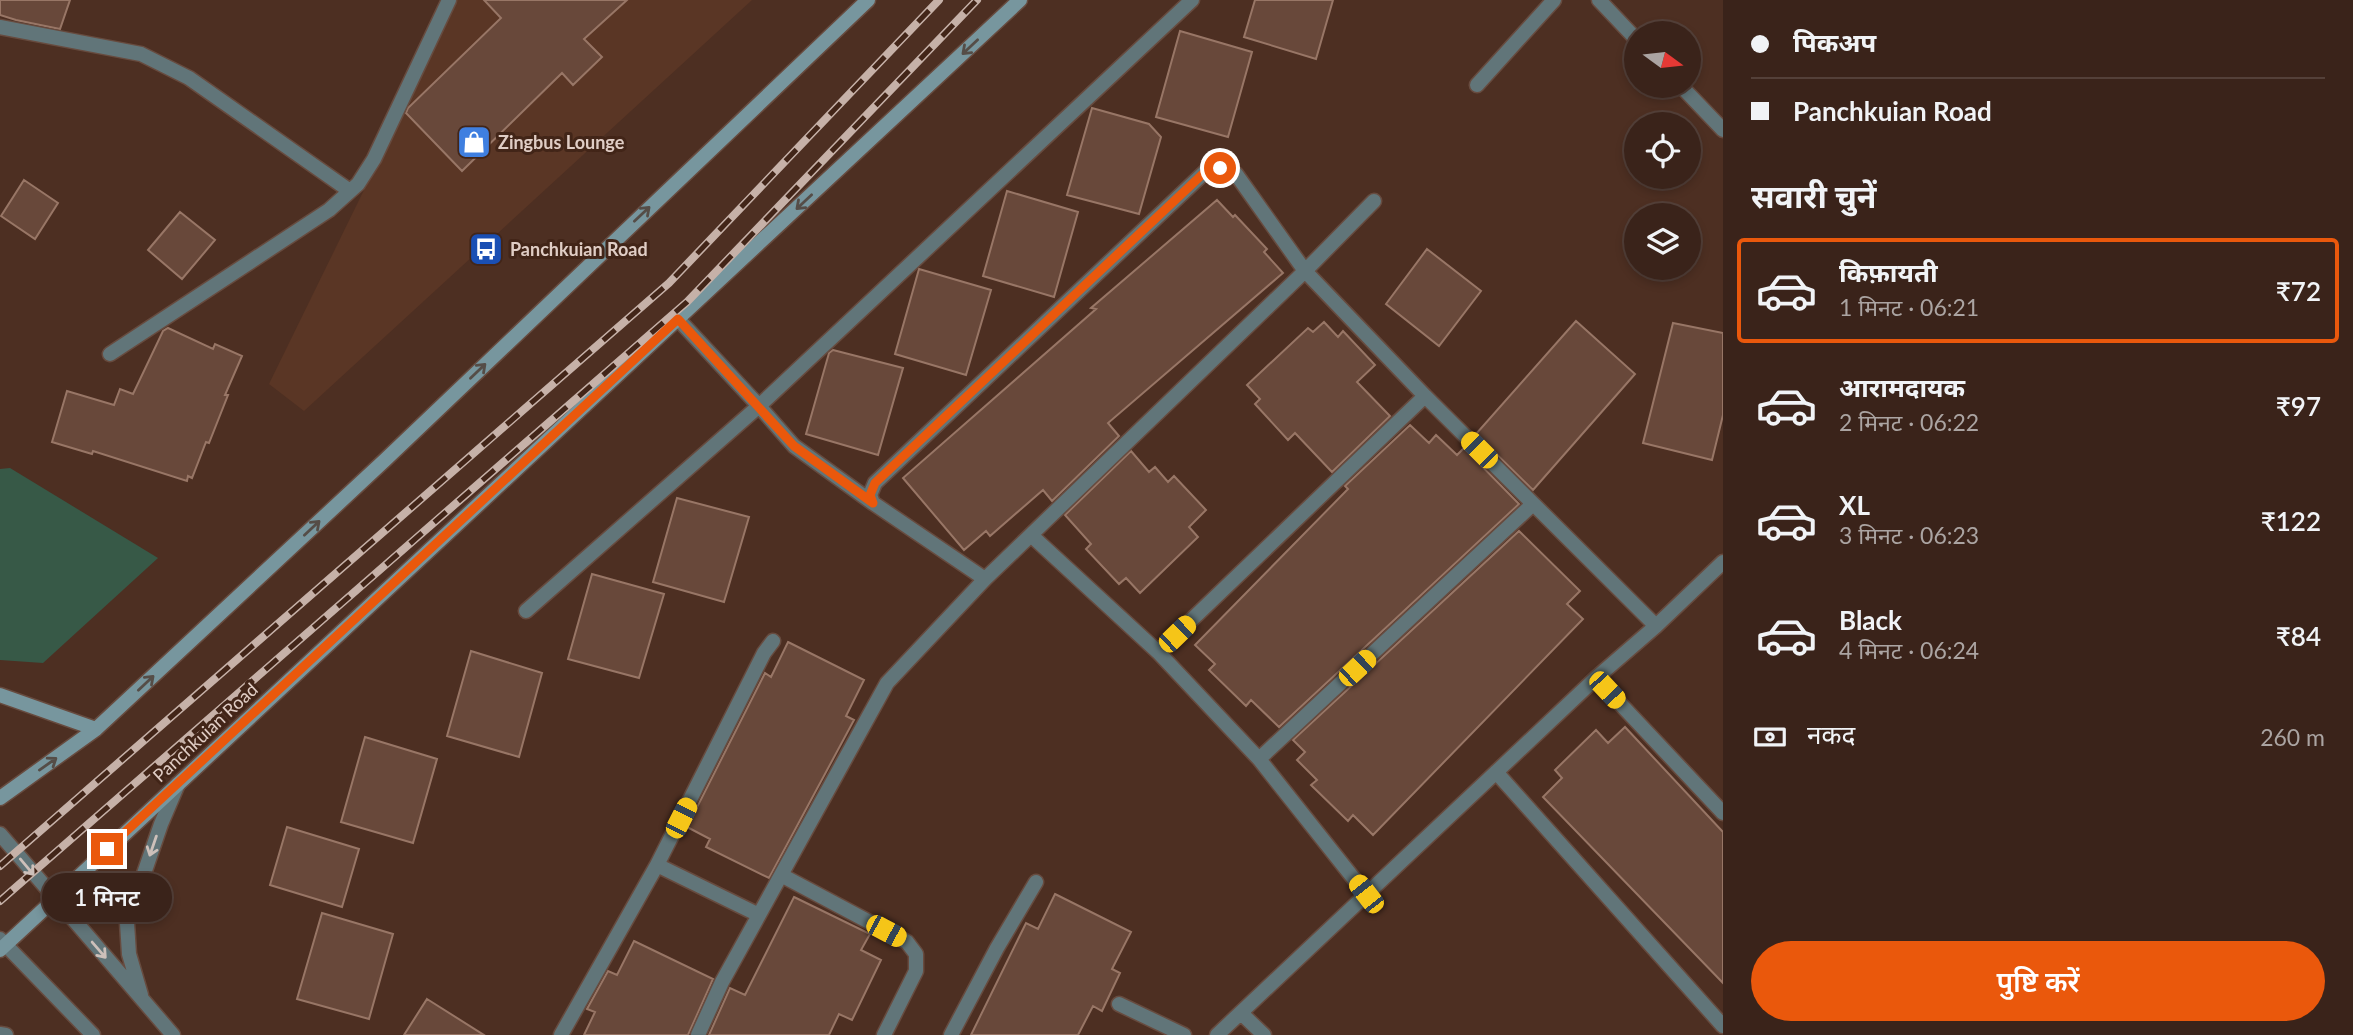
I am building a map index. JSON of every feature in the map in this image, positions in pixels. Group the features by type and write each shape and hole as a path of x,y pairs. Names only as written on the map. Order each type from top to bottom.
{"main road":[{"name":"Panchkuian Road","path":"2,945 1020,0"},
{"path":"0,798 96,729 385,460 859,3"},
{"path":"0,695 96,729"}],"street":[{"path":"110,354 329,210 358,184 374,159 449,0"},
{"path":"526,611 759,406 1192,0"},
{"path":"1477,85 1554,0"},
{"path":"1599,0 1624,26"},
{"path":"0,27 141,54 162,63 189,78 351,191"},
{"path":"1692,98 1723,130"},
{"path":"873,503 870,495 875,483 1207,170 1220,168 1236,174 1305,271 1425,396 1656,626"},
{"path":"698,1035 722,982 887,683 985,579 1305,271 1374,201"},
{"path":"678,319 794,446 985,579"},
{"path":"1158,652 1425,396"},
{"path":"1259,759 1533,503"},
{"path":"1032,536 1158,652 1259,759 1366,894"},
{"path":"1217,1035 1723,562"},
{"path":"561,1035 657,866 764,653 773,641"},
{"path":"1596,678 1723,813"},
{"path":"1496,772 1723,1026"},
{"path":"142,999 129,954 127,923 178,783"},
{"path":"0,834 173,1035"},
{"path":"657,866 759,915"},
{"path":"781,875 907,942 916,954 916,971 884,1035"},
{"path":"951,1035 1036,882"},
{"path":"2,945 93,1035"},
{"path":"1119,1004 1184,1035"},
{"path":"1241,1013 1264,1035"},
{"path":"0,1034 6,1035"}],"shaded area":[{"path":"457,0 752,0 304,411 269,384"}],"green space":[{"path":"10,468 158,558 43,663 0,660 0,469"}],"building":[{"path":"0,0 70,0 60,29 0,15"},
{"path":"484,0 627,0 584,39 602,57 573,85 562,73 462,171 406,113 408,108 501,18"},
{"path":"1255,0 1333,0 1316,59 1244,37"},
{"path":"1180,31 1252,52 1228,137 1156,117"},
{"path":"1092,108 1149,124 1161,137 1139,214 1067,195"},
{"path":"24,180 58,203 35,239 1,216"},
{"path":"1007,191 1078,212 1054,297 983,276"},
{"path":"1217,200 1267,249 1264,252 1283,273 1108,423 1119,436 1052,501 1043,490 990,536 986,531 964,550 903,478 1096,309 1091,308"},
{"path":"180,212 215,240 182,279 148,250"},
{"path":"1427,249 1481,291 1439,346 1386,304"},
{"path":"919,269 991,290 966,375 895,354"},
{"path":"1576,321 1635,374 1533,490 1476,434"},
{"path":"1324,322 1338,337 1343,331 1375,365 1357,382 1390,416 1332,472 1295,433 1288,440 1255,404 1260,399 1247,385 1308,328 1313,332"},
{"path":"1673,323 1723,333 1723,415 1712,460 1643,443"},
{"path":"168,328 213,349 215,344 242,356 209,443 206,442 192,478 188,476 187,481 93,451 92,454 52,442 67,391 114,405 120,389 133,394 163,331"},
{"path":"833,350 903,368 878,455 806,434 829,353"},
{"path":"1410,425 1429,443 1436,435 1457,455 1464,448 1519,504 1279,727 1251,700 1246,706 1209,670 1215,664 1195,645 1348,489 1345,486"},
{"path":"1131,451 1149,472 1155,467 1168,482 1174,476 1206,510 1189,527 1198,537 1140,593 1126,578 1119,584 1086,549 1091,544 1065,515"},
{"path":"677,498 749,517 724,602 653,582"},
{"path":"1519,531 1580,591 1567,604 1583,619 1373,835 1353,815 1348,821 1311,785 1317,780 1297,760 1305,752 1293,740"},
{"path":"592,574 664,594 639,678 568,659"},
{"path":"788,642 864,680 846,716 854,720 769,878 706,847 710,839 687,827 765,673 771,677"},
{"path":"471,651 542,673 519,757 447,736"},
{"path":"1625,727 1723,832 1723,983 1543,797 1562,778 1555,770 1596,730 1608,743"},
{"path":"365,737 437,759 413,843 341,822"},
{"path":"287,827 359,849 342,907 270,885"},
{"path":"1055,894 1131,932 1112,969 1120,973 1102,1011 1093,1006 1078,1035 971,1035 1026,923 1038,929"},
{"path":"794,897 870,934 861,950 881,960 852,1020 839,1014 829,1035 709,1035 730,988 745,995"},
{"path":"322,913 393,934 369,1019 297,999"},
{"path":"634,941 713,979 688,1035 584,1035 595,1012 587,1009 608,971 617,975"},
{"path":"427,999 484,1035 404,1035"}],"railway":[{"path":"0,866 669,283 939,0"},
{"path":"0,901 687,302 977,0"}],"place":[{"name":"Zingbus Lounge","path":"474,142"},
{"name":"Panchkuian Road","path":"486,249"}],"route":[{"path":"107,849 678,319 794,446 873,503 870,495 875,483 1207,170 1220,168"}]}
